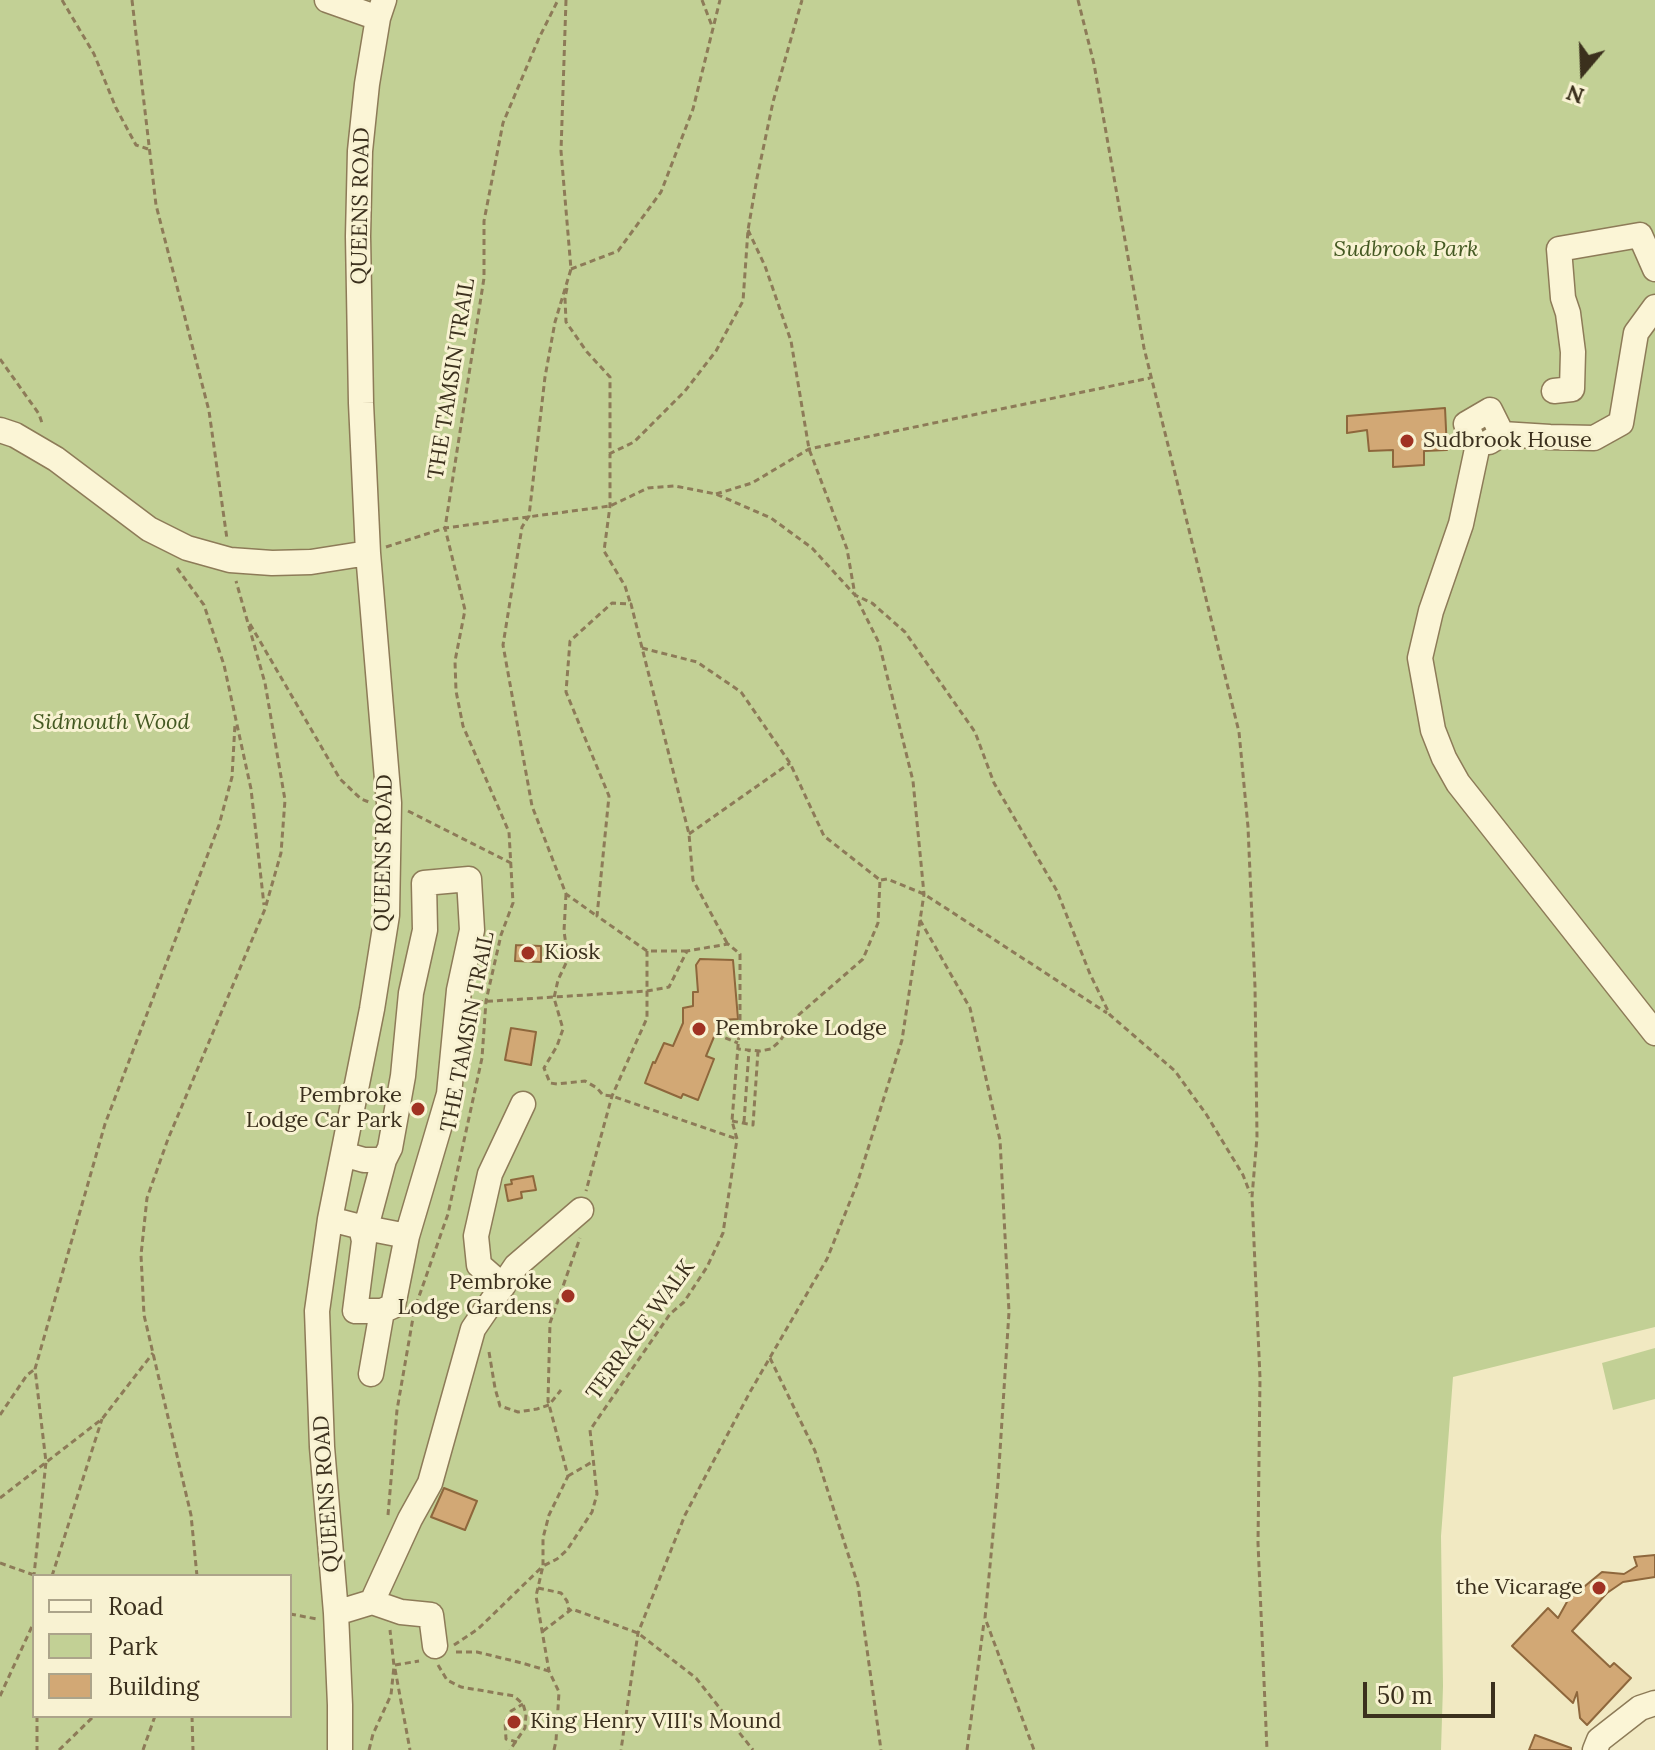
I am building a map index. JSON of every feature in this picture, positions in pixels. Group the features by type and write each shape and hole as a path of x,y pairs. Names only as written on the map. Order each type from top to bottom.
{"street":[{"path":"327,0 381,9"},
{"name":"QUEENS ROAD","path":"340,1750 336,1613 322,1447 317,1311 330,1219 372,1009 387,915 389,803 368,553 358,236 360,151 367,84 381,9"},
{"path":"1554,391 1572,389 1573,352 1563,298 1559,249 1640,235 1655,269"},
{"path":"1655,307 1636,333 1621,423 1594,438 1502,434 1477,449 1461,524 1431,611 1420,658 1433,730 1458,783 1655,1033"},
{"path":"0,430 15,435 56,459 149,529 187,548 230,560 272,563 311,562 368,553"},
{"path":"469,879 472,930 459,990 449,1094 407,1236 393,1306 382,1311 355,1311 364,1241 361,1227 368,1220 390,1148 411,993 425,930 424,883 469,879"},
{"path":"503,1286 479,1265 476,1236 490,1174 523,1104"},
{"path":"343,1154 364,1160 384,1160"},
{"path":"379,1604 390,1561 430,1483 473,1329 516,1266 581,1210"},
{"path":"330,1219 407,1236"},
{"path":"371,1374 382,1311"},
{"path":"336,1613 379,1604 401,1612 431,1615 442,1652"},
{"path":"1595,1750 1599,1740 1609,1732 1640,1708 1655,1703"}],"path":[{"path":"62,0 94,54 116,108 136,145 148,149"},
{"path":"132,0 156,205 209,411 230,560 265,683 285,800 281,853 265,909 168,1139 147,1198 141,1255 144,1315 191,1515 197,1574"},
{"name":"THE TAMSIN TRAIL","path":"388,1515 397,1410 416,1306 448,1214 482,1058 486,1001 501,935 513,903 509,832 463,726 456,691 455,661 465,610 445,528 484,278 484,221 503,123 558,0"},
{"path":"566,0 561,151 571,269 565,298 566,322 610,377 610,506 604,551 625,586 631,604 689,834 693,880 728,944 687,951 647,951 566,894"},
{"path":"702,0 713,29"},
{"path":"571,269 618,251 661,192 693,109 720,0"},
{"path":"609,454 634,442 685,391 716,351 743,301 748,230 773,102 802,0"},
{"path":"1078,0 1094,64 1144,348 1239,732 1248,827 1255,987 1257,1137 1252,1197 1260,1378 1258,1543 1267,1750"},
{"path":"748,230 765,266 791,341 809,449 847,549 855,595"},
{"path":"571,269 555,322 545,377 529,516 522,527 503,645 532,806 566,894 564,931 568,959 554,998 563,1029 544,1068 550,1083 585,1081 603,1095 737,1139"},
{"path":"0,359 39,414 56,459"},
{"path":"716,494 752,483 809,449 1152,378"},
{"path":"368,553 445,528 610,506 648,488 675,486 716,494 771,518 802,540 855,595 879,643 913,781 924,894 902,1040 857,1184 827,1259 685,1515 638,1633 621,1750"},
{"path":"177,567 204,605 224,665 251,789 265,909"},
{"path":"855,595 872,603 905,632 975,732 994,783 1057,891 1110,1015"},
{"path":"597,916 609,796 566,692 570,641 612,603 631,604"},
{"path":"249,621 340,779 361,799 374,804 401,803 406,810 511,863"},
{"path":"642,648 697,662 741,692 790,763 824,836 880,880 887,879 924,894 1110,1015 1175,1071 1206,1114 1243,1175 1252,1197"},
{"path":"36,1574 46,1462 35,1369 105,1124 219,825 232,777 235,724"},
{"path":"689,834 790,763"},
{"path":"738,1049 771,1049 795,1018 863,959 878,923 880,880"},
{"path":"920,920 970,1008 1000,1140 1009,1312 985,1618 967,1750"},
{"name":"TERRACE WALK","path":"537,1588 543,1566 567,1550 592,1512 597,1494 590,1430 670,1314 684,1302 707,1267 723,1233 737,1139 732,1121 738,1049 740,954 728,944"},
{"path":"647,951 647,991 669,987 687,951"},
{"path":"716,1034 738,1043"},
{"path":"744,1124 749,1050"},
{"path":"732,1121 753,1125 758,1051"},
{"path":"489,1341 500,1406 518,1412 537,1409 549,1405 561,1390"},
{"path":"0,1498 102,1419 153,1353"},
{"path":"770,1358 815,1451 858,1585 881,1750"},
{"path":"0,1415 27,1375 35,1369"},
{"path":"53,1574 102,1419"},
{"path":"568,1476 592,1462"},
{"path":"0,1563 33,1574"},
{"path":"554,1750 559,1692 549,1671 544,1649 537,1588 561,1593 569,1611"},
{"path":"379,1604 410,1750"},
{"path":"543,1631 572,1609 638,1633 696,1678 753,1750"},
{"path":"292,1614 316,1619 336,1613"},
{"path":"985,1618 1034,1750"},
{"path":"0,1696 32,1626"},
{"path":"510,1750 525,1728 523,1704 514,1696 461,1687 447,1680 442,1652 477,1652 549,1671"},
{"path":"369,1750 391,1695 394,1666"},
{"path":"517,1742 506,1739 505,1722 511,1711 523,1704"},
{"path":"37,1718 37,1750"},
{"path":"59,1750 92,1718"},
{"path":"143,1750 154,1718"},
{"path":"192,1718 193,1750"}],"green space":[{"path":"0,0 1655,0 1655,1327 1453,1377 1441,1536 1441,1750 0,1750"},
{"path":"1655,1348 1655,1399 1613,1410 1602,1363"}],"building":[{"name":"Sudbrook House","path":"1445,408 1447,450 1424,451 1424,465 1393,467 1393,450 1369,451 1367,430 1347,433 1347,416"},
{"name":"Kiosk","path":"516,945 541,946 541,962 515,961"},
{"name":"Pembroke Lodge","path":"700,959 733,960 738,1019 721,1020 706,1056 714,1059 698,1100 683,1094 681,1098 645,1083 664,1043 673,1046 683,1023 683,1008 693,1006 693,992 698,992 696,965"},
{"path":"511,1028 536,1032 531,1065 505,1060"},
{"path":"533,1176 536,1190 521,1192 522,1198 508,1201 505,1185 512,1184 511,1180"},
{"path":"444,1488 477,1501 465,1530 431,1517"},
{"path":"1655,1555 1655,1577 1623,1582 1607,1593 1572,1631 1610,1667 1614,1663 1631,1678 1587,1725 1580,1718 1577,1692 1573,1703 1512,1646 1548,1608 1558,1618 1568,1600 1602,1572 1624,1574 1637,1566 1634,1557"},
{"path":"1535,1735 1571,1748 1571,1750 1529,1750"}],"place":[{"name":"Sudbrook House","path":"1407,441"},
{"name":"Kiosk","path":"528,953"},
{"name":"Pembroke Lodge","path":"699,1029"},
{"name":"Pembroke Lodge Car Park","path":"418,1109"},
{"name":"Pembroke Lodge Gardens","path":"568,1296"},
{"name":"the Vicarage","path":"1599,1588"},
{"name":"King Henry VIII's Mound","path":"514,1722"}],"park label":[{"name":"Sudbrook Park","path":"1406,250"},
{"name":"Sidmouth Wood","path":"111,723"}]}
